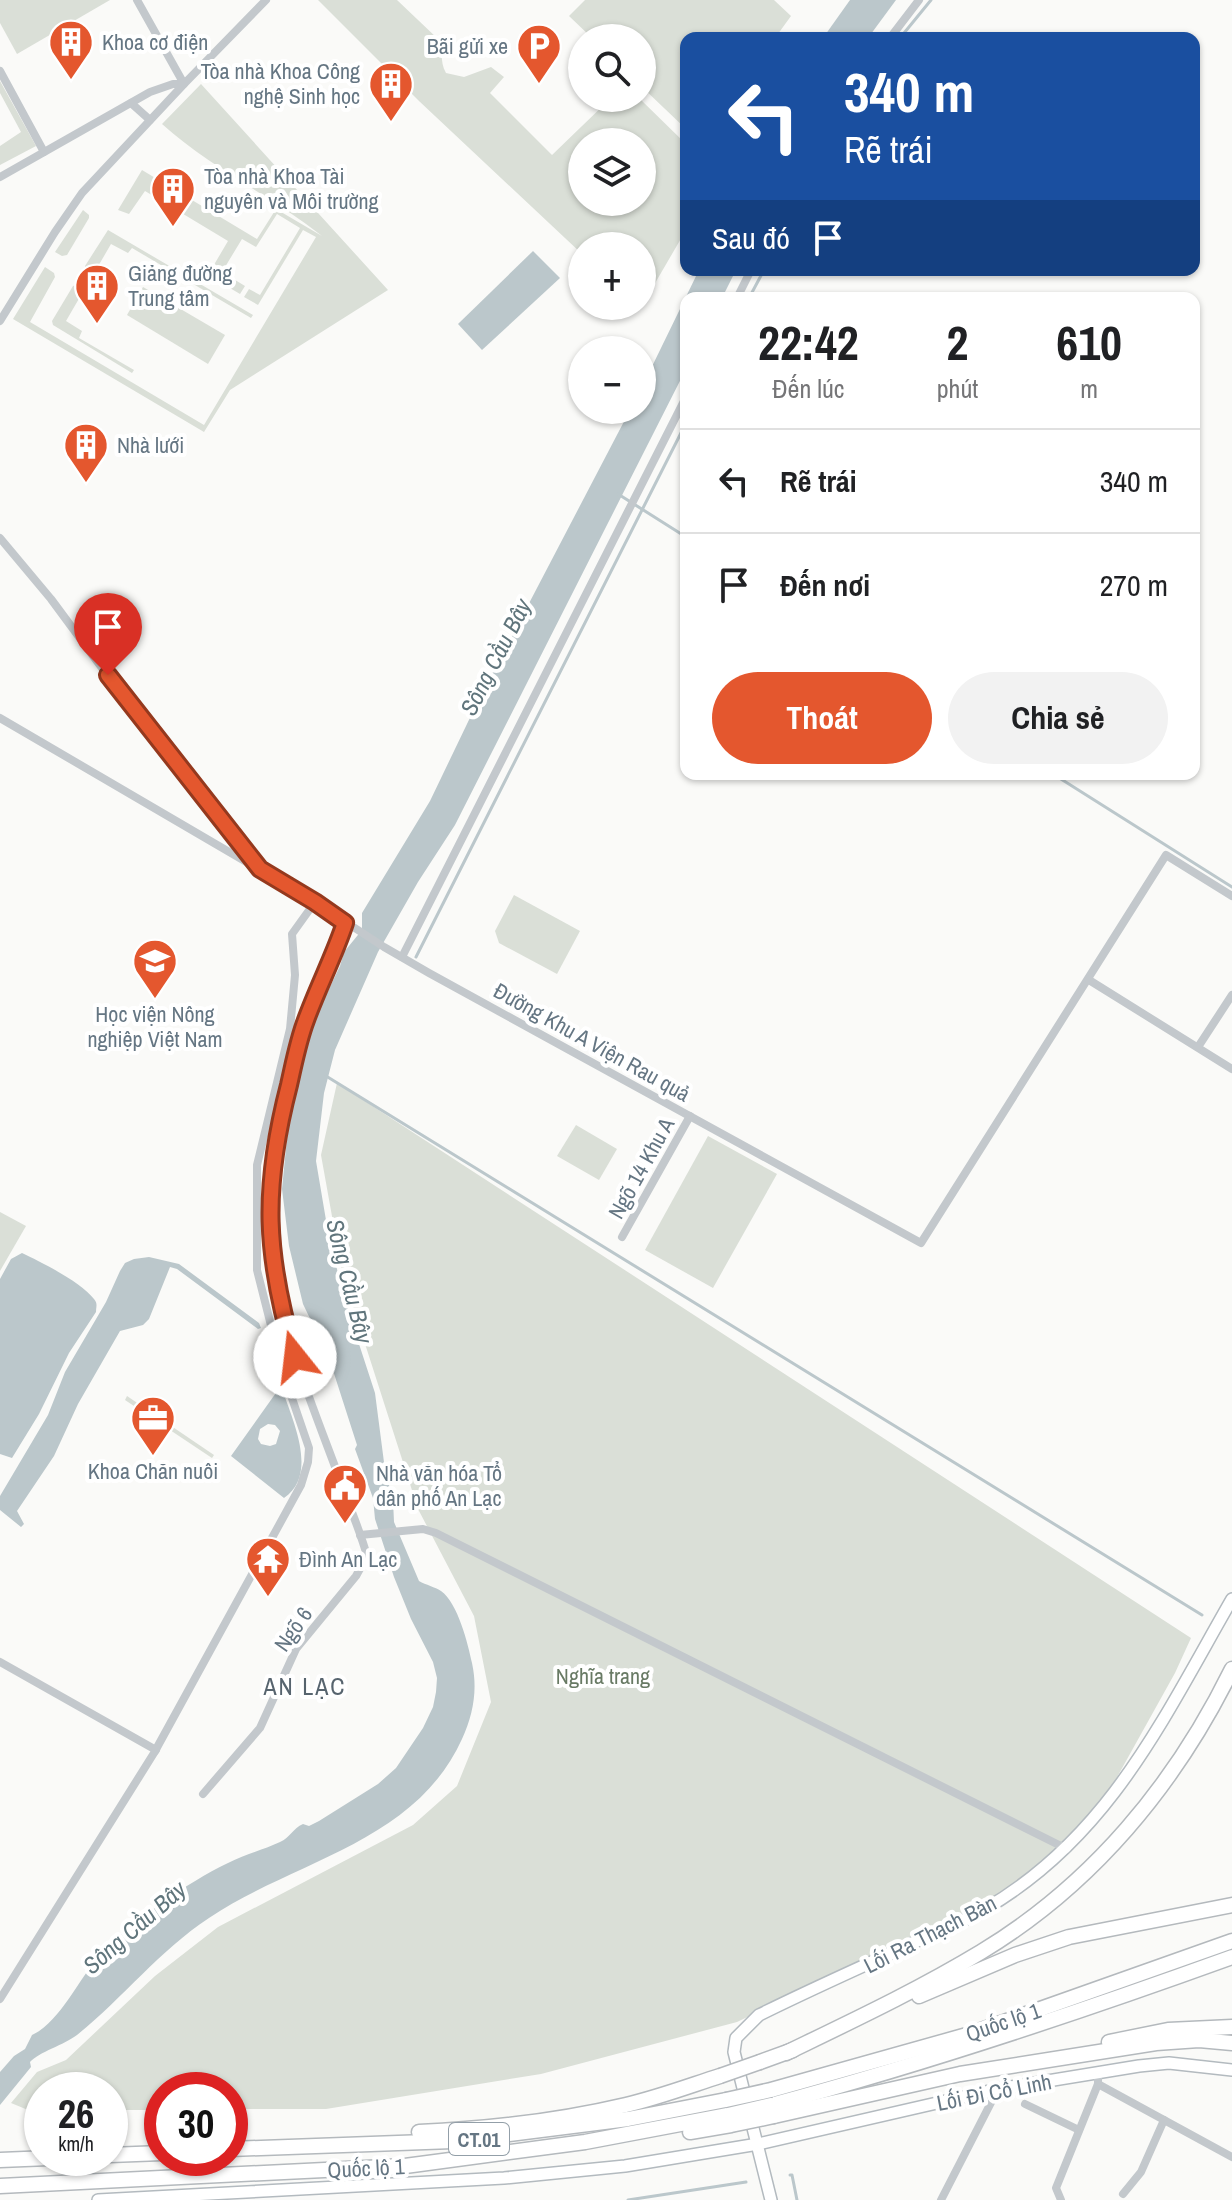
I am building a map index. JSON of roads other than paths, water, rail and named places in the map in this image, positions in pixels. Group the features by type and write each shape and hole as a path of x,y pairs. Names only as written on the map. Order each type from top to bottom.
{"highway":[{"path":"786,2053 876,2010 982,1951 1073,1884 1118,1840 1165,1782 1232,1669"},
{"path":"248,2144 479,2129 626,2105 786,2053 1035,1948 1089,1932 1232,1905"},
{"name":"Quốc lộ 1","path":"0,2186 405,2166 729,2120 1232,1941"},
{"name":"Quốc lộ 1","path":"248,2147 453,2141 628,2119 726,2100 772,2104 875,2078 984,2044 1232,1957"},
{"path":"1000,2068 1143,2035 1232,2027"},
{"path":"772,2104 1156,2043 1199,2040 1232,2043"},
{"path":"0,2160 24,2159"}],"main road":[{"name":"Lối Ra Thạch Bàn","path":"758,2144 734,2052 736,2038 759,2015 984,1910 1031,1879 1067,1849 1129,1773 1232,1599"},
{"name":"Lối Đi Cổ Linh","path":"98,2200 552,2174 625,2166 758,2144 998,2090 1098,2078 1169,2063 1232,2070"},
{"path":"758,2144 771,2200"}],"street":[{"path":"137,0 184,84"},
{"path":"0,321 81,194 266,0"},
{"path":"895,32 919,0"},
{"path":"0,71 44,152"},
{"path":"0,177 131,103 162,88 184,84"},
{"path":"131,103 150,120"},
{"path":"402,957 680,409"},
{"path":"0,538 51,599 142,722 260,869"},
{"name":"Đường Khu A Viện Rau quả","path":"0,718 260,869 384,947 921,1243 1089,980"},
{"path":"1232,896 1166,855 1089,980 1232,1069"},
{"path":"0,1999 156,1750 301,1485 308,1462 309,1448 282,1369 257,1270 257,1165 290,1029 295,975 292,934 315,902"},
{"name":"Ngõ 6","path":"203,1794 260,1728 296,1649 356,1576 367,1556 364,1535 293,1348 277,1285 269,1222 270,1179 279,1121 305,1022 346,924"},
{"path":"1198,1047 1232,995"},
{"name":"Ngõ 14 Khu A","path":"622,1237 690,1116"},
{"path":"364,1535 412,1530 436,1533 1067,1849"},
{"path":"0,1662 156,1750"},
{"path":"1061,2200 1056,2188 1098,2078 1164,2120 1232,2157"},
{"path":"941,2200 998,2090"},
{"path":"1025,2104 1079,2130"},
{"path":"1123,2194 1141,2172 1164,2120"}],"water":[{"path":"850,0 896,0 872,32 827,32"},
{"path":"533,251 560,278 482,350 458,324"},
{"name":"Sông Cầu Bây","path":"696,276 733,276 725,292 688,292"},
{"name":"Sông Cầu Bây","path":"680,309 680,381 455,825 378,952 335,1050 324,1093 316,1161 328,1232 344,1298 375,1393 394,1522 419,1581 447,1597 468,1645 474,1673 474,1693 466,1730 441,1774 415,1803 350,1846 243,1898 191,1931 77,2035 30,2062 31,2067 0,2105 0,2072 25,2049 32,2035 60,2011 91,1966 112,1943 142,1917 195,1881 234,1860 283,1840 303,1824 309,1826 319,1821 378,1784 396,1768 433,1707 437,1678 433,1662 394,1577 329,1358 303,1304 289,1246 282,1189 290,1107 316,1016 344,952 362,930 362,913 430,801 479,699 623,424 656,424 656,358"},
{"path":"22,1253 80,1286 96,1302 96,1312 69,1353 39,1414 12,1458 0,1454 0,1279 11,1259"},
{"path":"149,1257 179,1264 259,1323 261,1328 258,1329 170,1267 149,1319 143,1325 120,1331 78,1404 54,1456 17,1511 24,1524 21,1527 0,1510 0,1496 48,1415 65,1372 106,1302 120,1271 125,1263"},
{"path":"278,1390 285,1397 301,1450 299,1477 294,1489 284,1498 231,1456","holes":["268,1424 275,1425 280,1431 276,1444 261,1444 258,1439 260,1429"]}],"waterway":[{"path":"905,32 931,0"},
{"path":"752,292 761,276"},
{"path":"416,957 680,435"},
{"path":"618,494 680,533"},
{"path":"1063,780 1232,887"},
{"path":"326,1076 1202,1615"},
{"path":"790,2175 797,2200"},
{"path":"628,2200 746,2182"}],"place":[{"name":"Khoa cơ điện","path":"71,81"},
{"name":"Bãi gửi xe","path":"539,85"},
{"name":"Tòa nhà Khoa Công nghệ Sinh học","path":"391,123"},
{"name":"Tòa nhà Khoa Tài nguyên và Môi trường","path":"173,228"},
{"name":"Giảng đường Trung tâm","path":"97,325"},
{"name":"Nhà lưới","path":"86,484"},
{"name":"Học viện Nông nghiệp Việt Nam","path":"155,1000"},
{"name":"Khoa Chăn nuôi","path":"153,1457"},
{"name":"Nhà văn hóa Tổ dân phố An Lạc","path":"345,1525"},
{"name":"Đình An Lạc","path":"268,1598"}],"district":[{"name":"AN LẠC","path":"305,1686"}],"park label":[{"name":"Nghĩa trang","path":"603,1676"}]}
